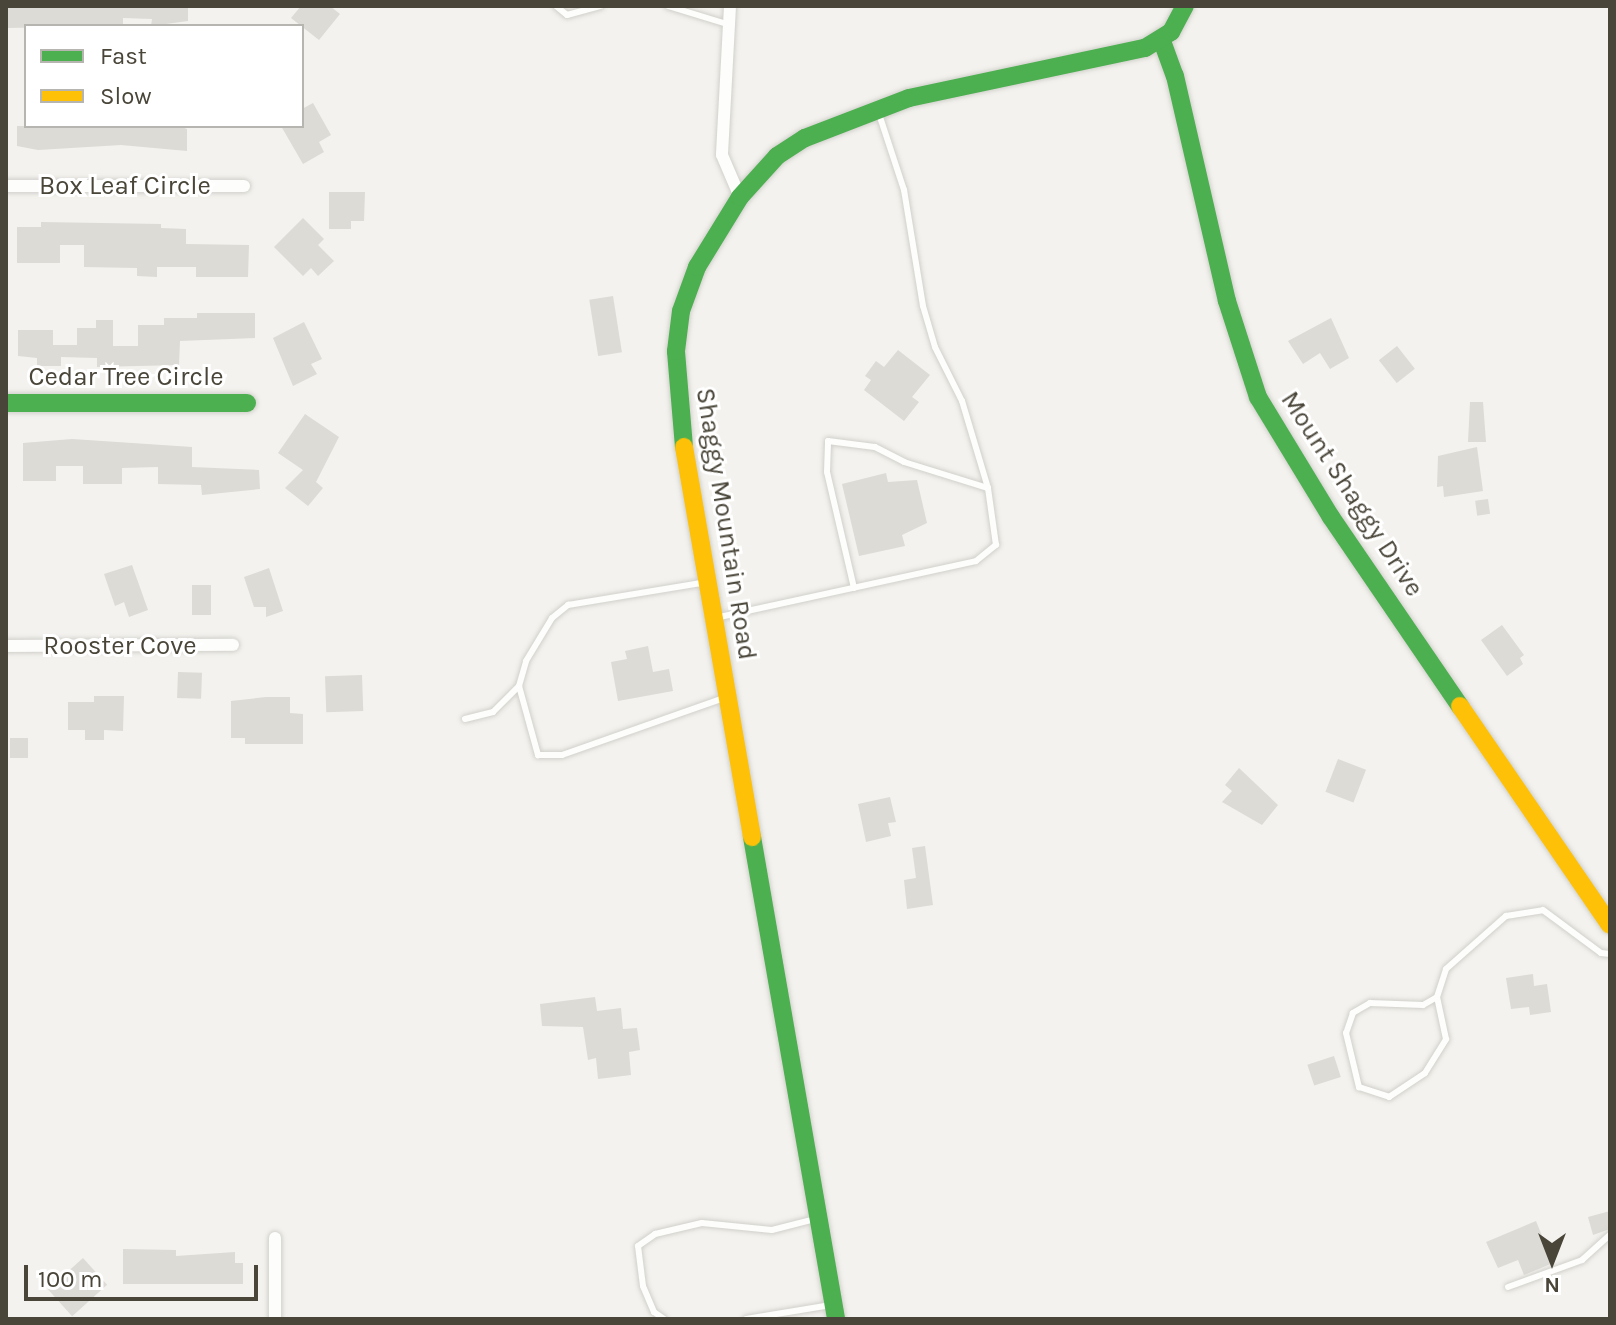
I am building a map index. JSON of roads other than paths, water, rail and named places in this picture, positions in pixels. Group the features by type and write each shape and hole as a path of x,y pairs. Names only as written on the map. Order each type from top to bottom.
{"street":[{"path":"730,6 722,155 740,197"},
{"path":"1162,41 1185,6"},
{"name":"Shaggy Mountain Road","path":"836,1312 683,441 676,351 681,311 697,267 740,197 777,156 805,138 877,108 1162,41"},
{"name":"Mount Shaggy Drive","path":"1162,41 1175,76 1230,314 1258,397 1331,517 1610,925"},
{"name":"Box Leaf Circle","path":"6,186 244,186"},
{"name":"Cedar Tree Circle","path":"6,403 247,403"},
{"name":"Rooster Cove","path":"6,646 233,645"},
{"path":"275,1238 275,1319"}],"lane":[{"path":"556,6 567,15 601,6"},
{"path":"668,6 730,25"},
{"path":"713,618 976,561 996,545 988,488 962,401 935,347 923,306 904,190 877,108"},
{"path":"854,588 827,472 828,441 875,447 904,462 988,488"},
{"path":"465,719 493,712 519,686 526,661 552,618 568,605 707,582"},
{"path":"519,686 538,755 562,755 727,697"},
{"path":"1437,997 1423,1005 1370,1003 1353,1013 1346,1033 1359,1087 1389,1097 1425,1073 1446,1039 1437,997 1452,959 1487,928 1519,910 1543,910 1591,946 1610,954"},
{"path":"664,1319 654,1312 643,1286 638,1246 655,1234 702,1223 772,1230 818,1218"},
{"path":"1508,1287 1582,1260 1610,1235"},
{"path":"746,1319 836,1312"}]}
